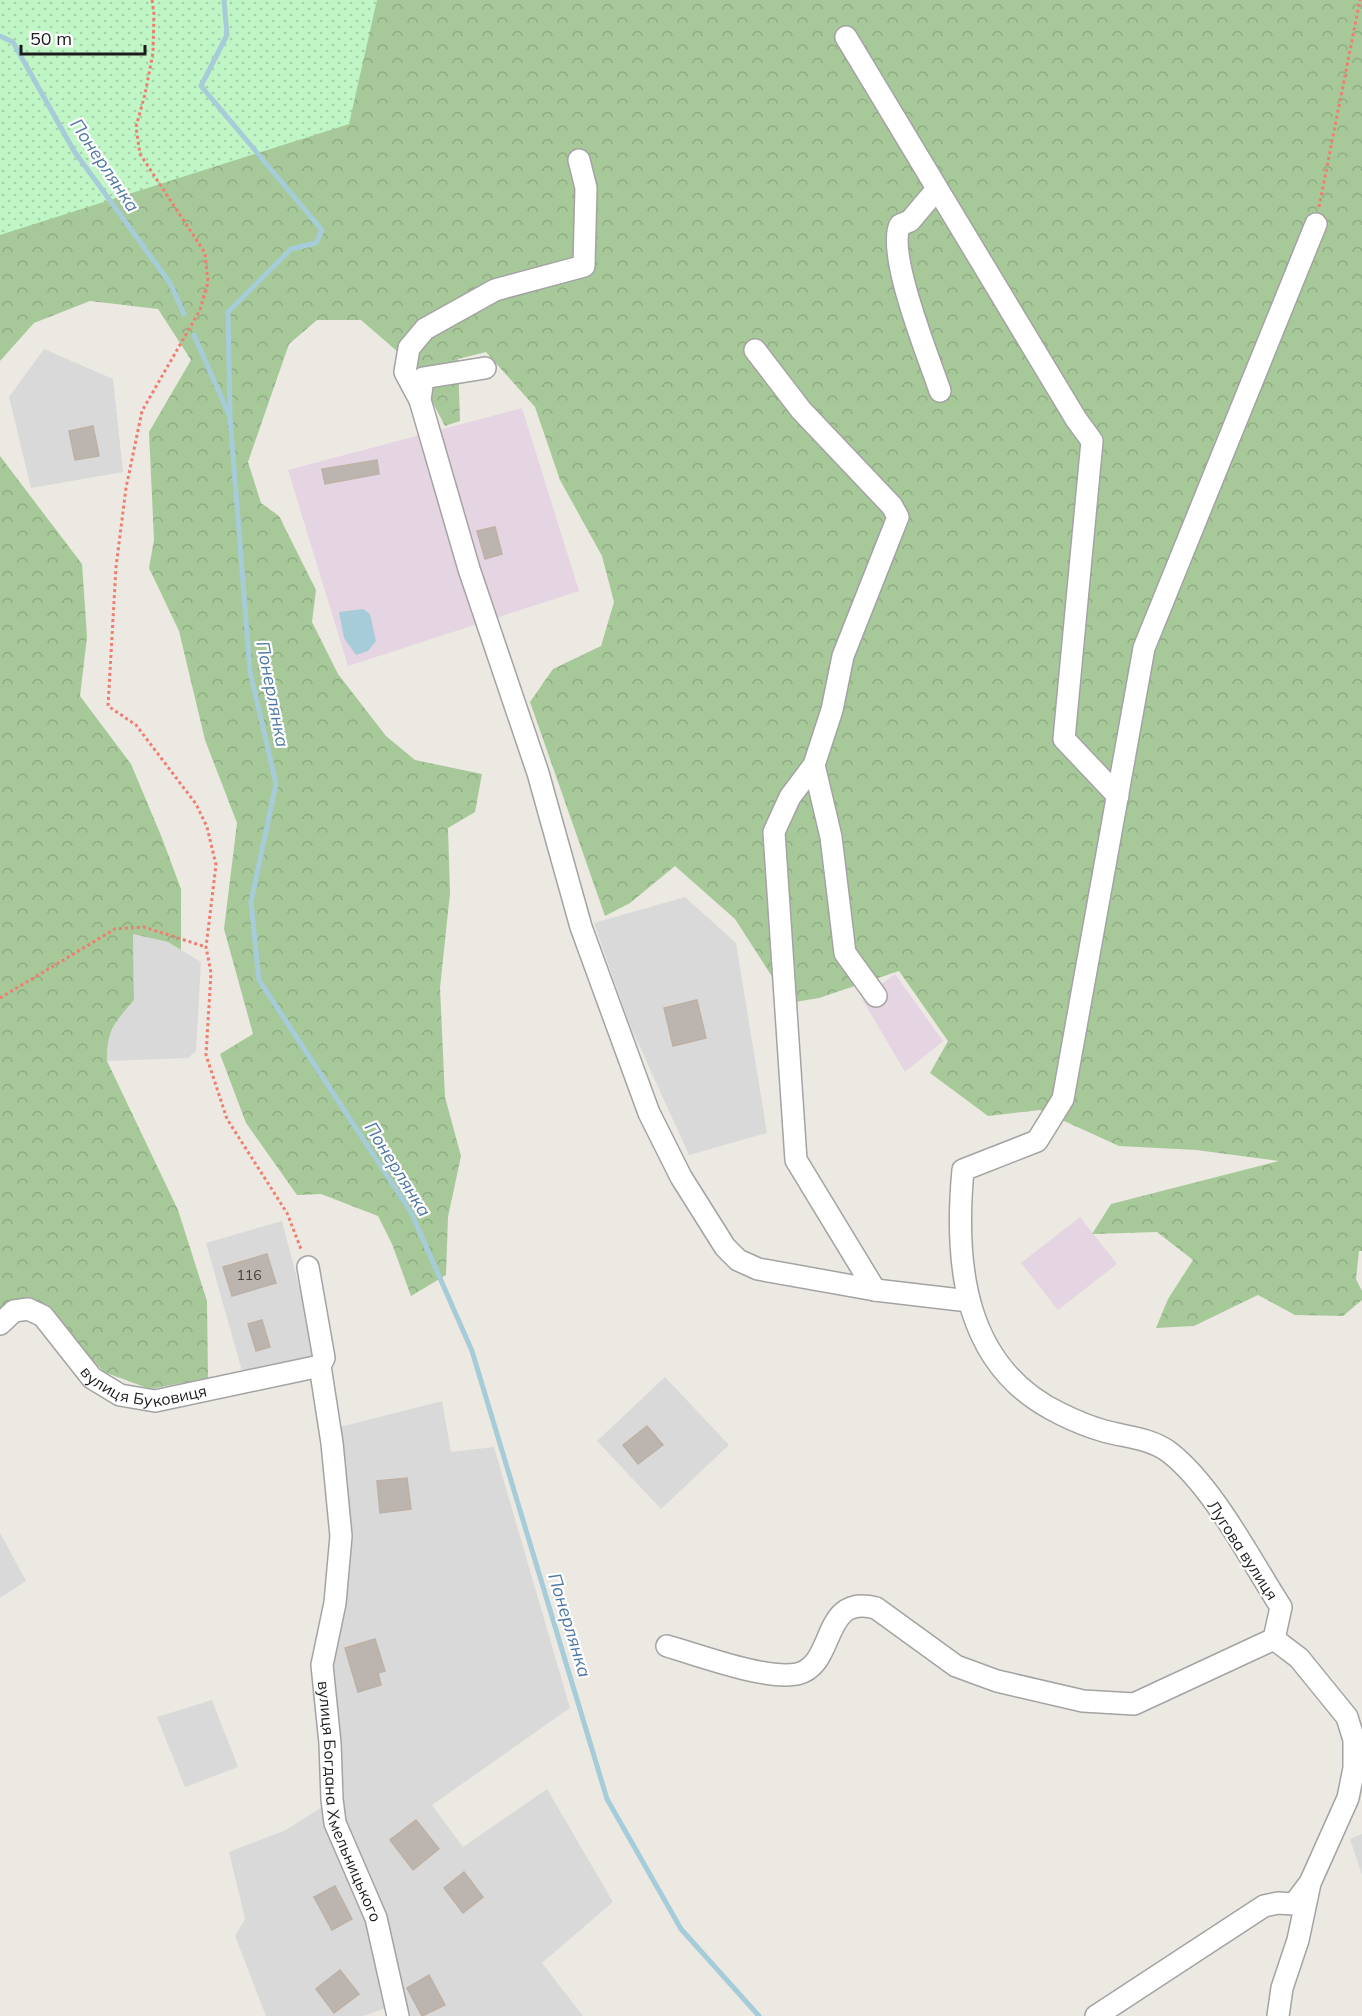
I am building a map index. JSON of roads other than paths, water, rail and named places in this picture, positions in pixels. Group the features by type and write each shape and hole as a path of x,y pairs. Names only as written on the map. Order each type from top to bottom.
{"street":[{"path":"846,37 1076,419 1092,441 1064,740 1118,796"},
{"path":"579,160 586,196 584,267 495,290 425,329 409,348 405,372 420,400 470,569 538,773 581,927 649,1113 681,1177 725,1247 738,1260 758,1269 784,1276 969,1301"},
{"path":"937,189 910,221 900,225 895,234 905,286 940,391"},
{"path":"1118,796 1144,648 1316,224"},
{"path":"755,350 801,410 892,506 898,517 843,656 832,710 814,765 790,796 774,832 796,1160 875,1290"},
{"path":"420,400 423,378 485,368"},
{"path":"814,765 831,837 845,953 876,996"},
{"name":"Лугова вулиця","path":"1118,796 1063,1099 1037,1141 963,1170 959,1213 960,1259 969,1301 981,1338 1003,1370 1027,1394 1062,1414 1082,1422 1146,1440 1167,1451 1191,1472 1281,1607 1274,1639"},
{"name":"вулиця Богдана Хмельницького","path":"308,1267 324,1358 320,1366 332,1443 341,1536 335,1603 322,1665 335,1824 376,1918 398,2016"},
{"name":"вулиця Буковиця","path":"0,1324 14,1311 28,1310 36,1313 42,1317 92,1378 120,1395 155,1401 320,1366"},
{"path":"667,1646 751,1671 796,1674 819,1658 832,1626 849,1608 862,1605 876,1608 956,1666 997,1681 1083,1701 1134,1704 1274,1639 1299,1658 1347,1717 1354,1740 1354,1768 1348,1798 1310,1883 1298,1940 1282,1988 1278,2016"},
{"path":"1096,2016 1264,1906 1278,1903 1294,1904 1310,1883"}],"water":[{"path":"363,609 370,614 376,641 368,651 356,655 344,638 339,612"}],"waterway":[{"path":"224,0 227,35 201,86 322,230 316,243 291,249 228,312 230,414"},
{"name":"Понерлянка","path":"0,36 13,42 74,151 170,283 184,314"},
{"name":"Понерлянка","path":"194,335 230,417 250,671 276,784 251,902 259,980 411,1212 472,1351 607,1799 681,1929 759,2016"}]}
